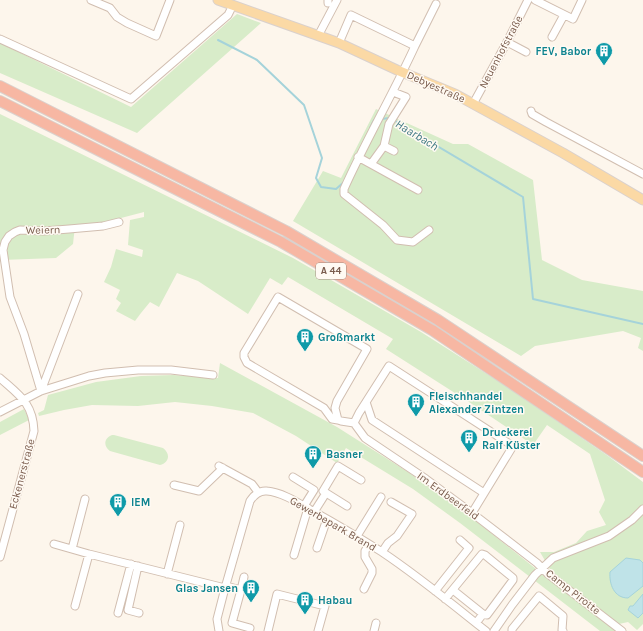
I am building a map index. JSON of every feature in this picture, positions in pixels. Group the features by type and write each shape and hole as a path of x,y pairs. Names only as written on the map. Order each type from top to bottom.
{"highway":[{"name":"A 44","path":"0,86 286,231 438,320 643,456"},
{"name":"A 44","path":"0,101 281,242 432,330 643,472"}],"main road":[{"name":"Debyestraße","path":"219,0 339,43 455,94 563,153 643,200"}],"street":[{"path":"91,0 110,8 117,17 127,23 156,36 170,0"},
{"path":"318,36 337,0"},
{"name":"Neuenhofstraße","path":"473,104 528,0"},
{"path":"536,0 573,19 582,0"},
{"path":"429,230 413,242 397,240 383,225 344,194 344,189 358,157 393,92 436,4"},
{"path":"0,39 131,99 228,15 233,5"},
{"path":"339,43 351,15 415,46"},
{"path":"552,37 564,15"},
{"path":"507,42 526,52"},
{"path":"371,164 384,146 390,124 406,98 393,92"},
{"path":"531,111 532,114 546,122 643,174"},
{"path":"384,146 394,151"},
{"path":"358,157 418,190"},
{"name":"Weiern","path":"41,391 24,334 10,297 3,250 5,242 9,236 20,230 44,231 69,229 103,226 119,222"},
{"path":"41,391 78,294"},
{"path":"338,420 335,408 367,349 278,297 244,353 244,357 247,363 324,408 332,419 354,423 389,366 513,446 472,513"},
{"path":"0,412 41,391 89,376 105,373 122,371 171,370 213,375"},
{"name":"Eckenerstraße","path":"0,378 24,400 34,421 34,430 0,557"},
{"path":"366,402 372,420 484,493"},
{"name":"Im Erdbeerfeld","path":"354,423 365,438 426,479 542,568"},
{"path":"346,506 323,491 338,466 361,480"},
{"path":"174,485 199,491 221,467 252,484 258,492 250,501 225,587 217,619 219,631"},
{"path":"293,477 314,490 294,555"},
{"name":"Gewerbepark Brand","path":"258,492 264,491 281,494 357,536 382,552 435,591 486,631"},
{"path":"309,509 326,493"},
{"path":"357,536 381,497"},
{"path":"72,549 85,499"},
{"path":"382,552 388,543 397,536 412,514 391,502"},
{"path":"494,631 536,575 553,558 609,536 632,520 643,509"},
{"path":"317,548 327,519"},
{"path":"168,574 180,525"},
{"path":"435,591 470,548 460,540"},
{"path":"54,544 168,574 241,590"},
{"path":"364,589 372,573 372,569 365,557 365,551 369,544"},
{"path":"75,606 89,554"},
{"path":"445,599 482,554 513,578 487,614 483,614 476,623"},
{"path":"118,613 131,564"},
{"path":"138,566 128,610 139,613"},
{"name":"Camp Pirotte","path":"542,568 622,631"},
{"path":"244,578 232,623 250,628"},
{"path":"453,590 483,614"},
{"path":"268,631 277,594 325,606 318,631"},
{"path":"512,631 512,629 539,596 563,616 563,631"},
{"path":"374,631 376,623"}],"green space":[{"path":"237,14 261,23 137,133 0,73 0,43 131,107"},
{"path":"376,109 453,144 468,144 533,180 542,260 582,280 643,291 643,351 638,348 641,338 623,331 535,346 521,356 293,221 323,171 341,178"},
{"path":"0,114 293,258 421,332 509,388 643,482 643,624 637,630 628,622 619,624 551,571 540,552 554,552 576,543 587,531 606,525 599,512 605,500 590,454 547,425 533,445 386,349 393,339 288,277 282,285 270,278 248,314 198,281 177,273 159,307 150,302 135,321 116,311 121,303 116,299 120,290 104,282 111,267 116,249 142,257 143,250 128,245 130,220 144,217 144,212 98,224 75,226 73,244 56,258 2,260 0,262"},
{"path":"220,363 337,427 408,472 471,517 617,631 600,631 460,523 413,489 346,448 337,463 296,436 253,413 212,406 175,402 138,406 92,405 39,416 38,413 44,410 48,395 96,382 141,376 173,375 218,378"},
{"path":"24,409 29,420 0,435 0,422"},
{"path":"112,435 163,448 166,450 168,458 163,464 160,465 110,451 106,447 105,442 109,436"}],"water":[{"path":"626,558 640,560 643,563 643,586 628,598 619,596 613,590 610,581 610,572"},
{"path":"643,594 643,613 638,618 628,610 630,606 633,606"}],"waterway":[{"name":"Haarbach","path":"218,40 257,60 304,105 322,158 316,178 321,187 336,189 344,182"},
{"name":"Haarbach","path":"381,119 390,118 523,197 533,299 643,324"},
{"name":"Haarbach","path":"370,128 375,120"}],"place":[{"name":"FEV, Babor","path":"604,66"},
{"name":"Großmarkt","path":"305,352"},
{"name":"Fleischhandel Alexander Zintzen","path":"416,417"},
{"name":"Druckerei Ralf Küster","path":"469,453"},
{"name":"Basner","path":"313,469"},
{"name":"IEM","path":"118,517"},
{"name":"Glas Jansen","path":"251,603"},
{"name":"Habau","path":"305,615"}]}
